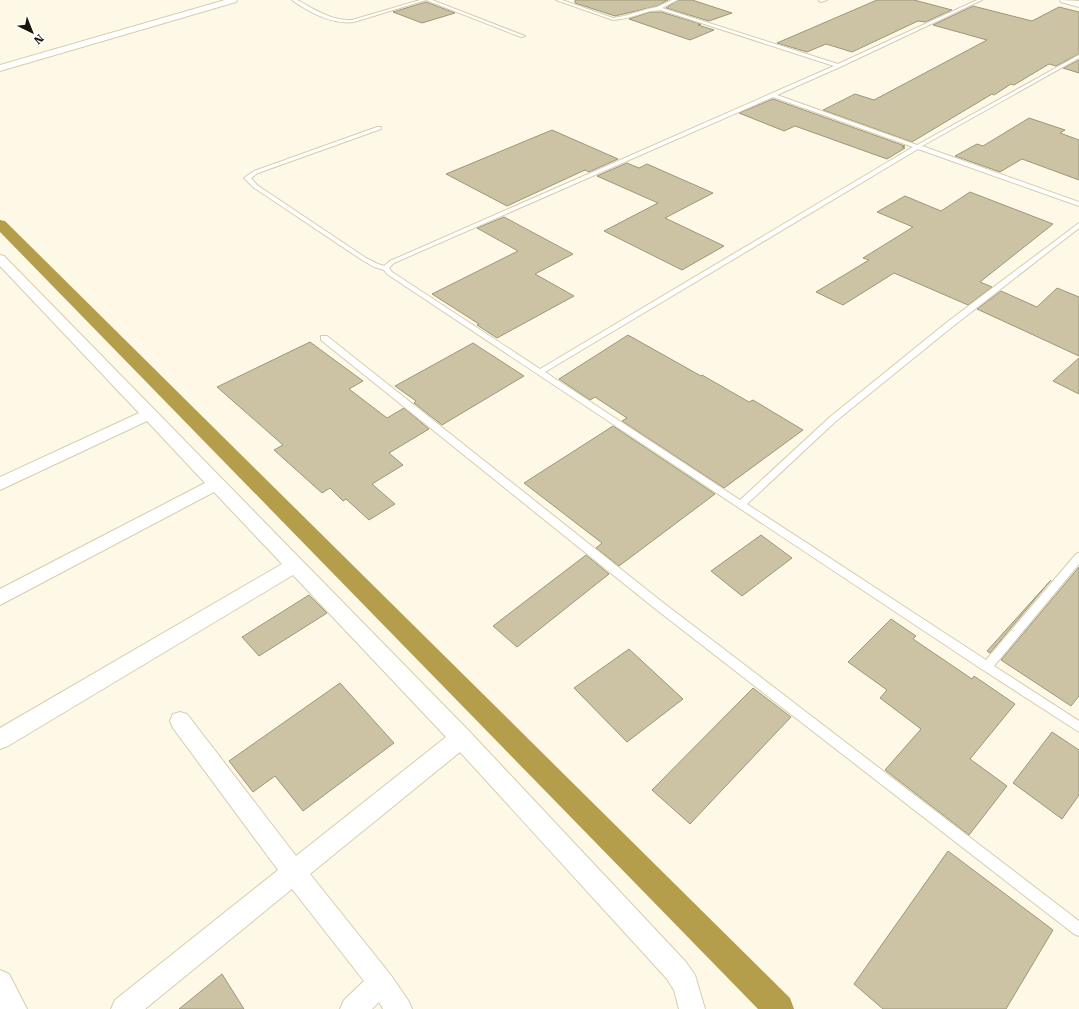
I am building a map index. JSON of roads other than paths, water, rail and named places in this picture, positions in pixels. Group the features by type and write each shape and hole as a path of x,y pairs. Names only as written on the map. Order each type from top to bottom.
{"street":[{"path":"0,68 233,0"},
{"path":"1065,0 1078,4"},
{"path":"0,260 461,738 676,970 686,984 692,1009"},
{"path":"0,484 149,414"},
{"path":"0,598 216,484"},
{"path":"0,740 295,565"},
{"path":"180,721 294,872 381,983 399,1009"},
{"path":"124,1009 461,738"},
{"path":"0,982 14,1009"},
{"path":"353,1009 381,983"}],"lane":[{"path":"294,0 335,20 343,22 352,21 424,0"},
{"path":"428,0 523,36"},
{"path":"558,0 616,19 659,8 675,0"},
{"path":"386,268 392,262 773,95 980,0"},
{"path":"659,8 838,66"},
{"path":"540,372 917,146 1079,56"},
{"path":"773,95 1079,204"},
{"path":"379,128 256,172 247,178 255,186 376,266 386,268 389,273 1079,727"},
{"path":"740,505 834,419 949,325 1079,225"},
{"path":"324,338 657,604 1079,929"},
{"path":"987,667 1079,557"}],"waterway":[{"path":"0,224 779,1009"}]}
